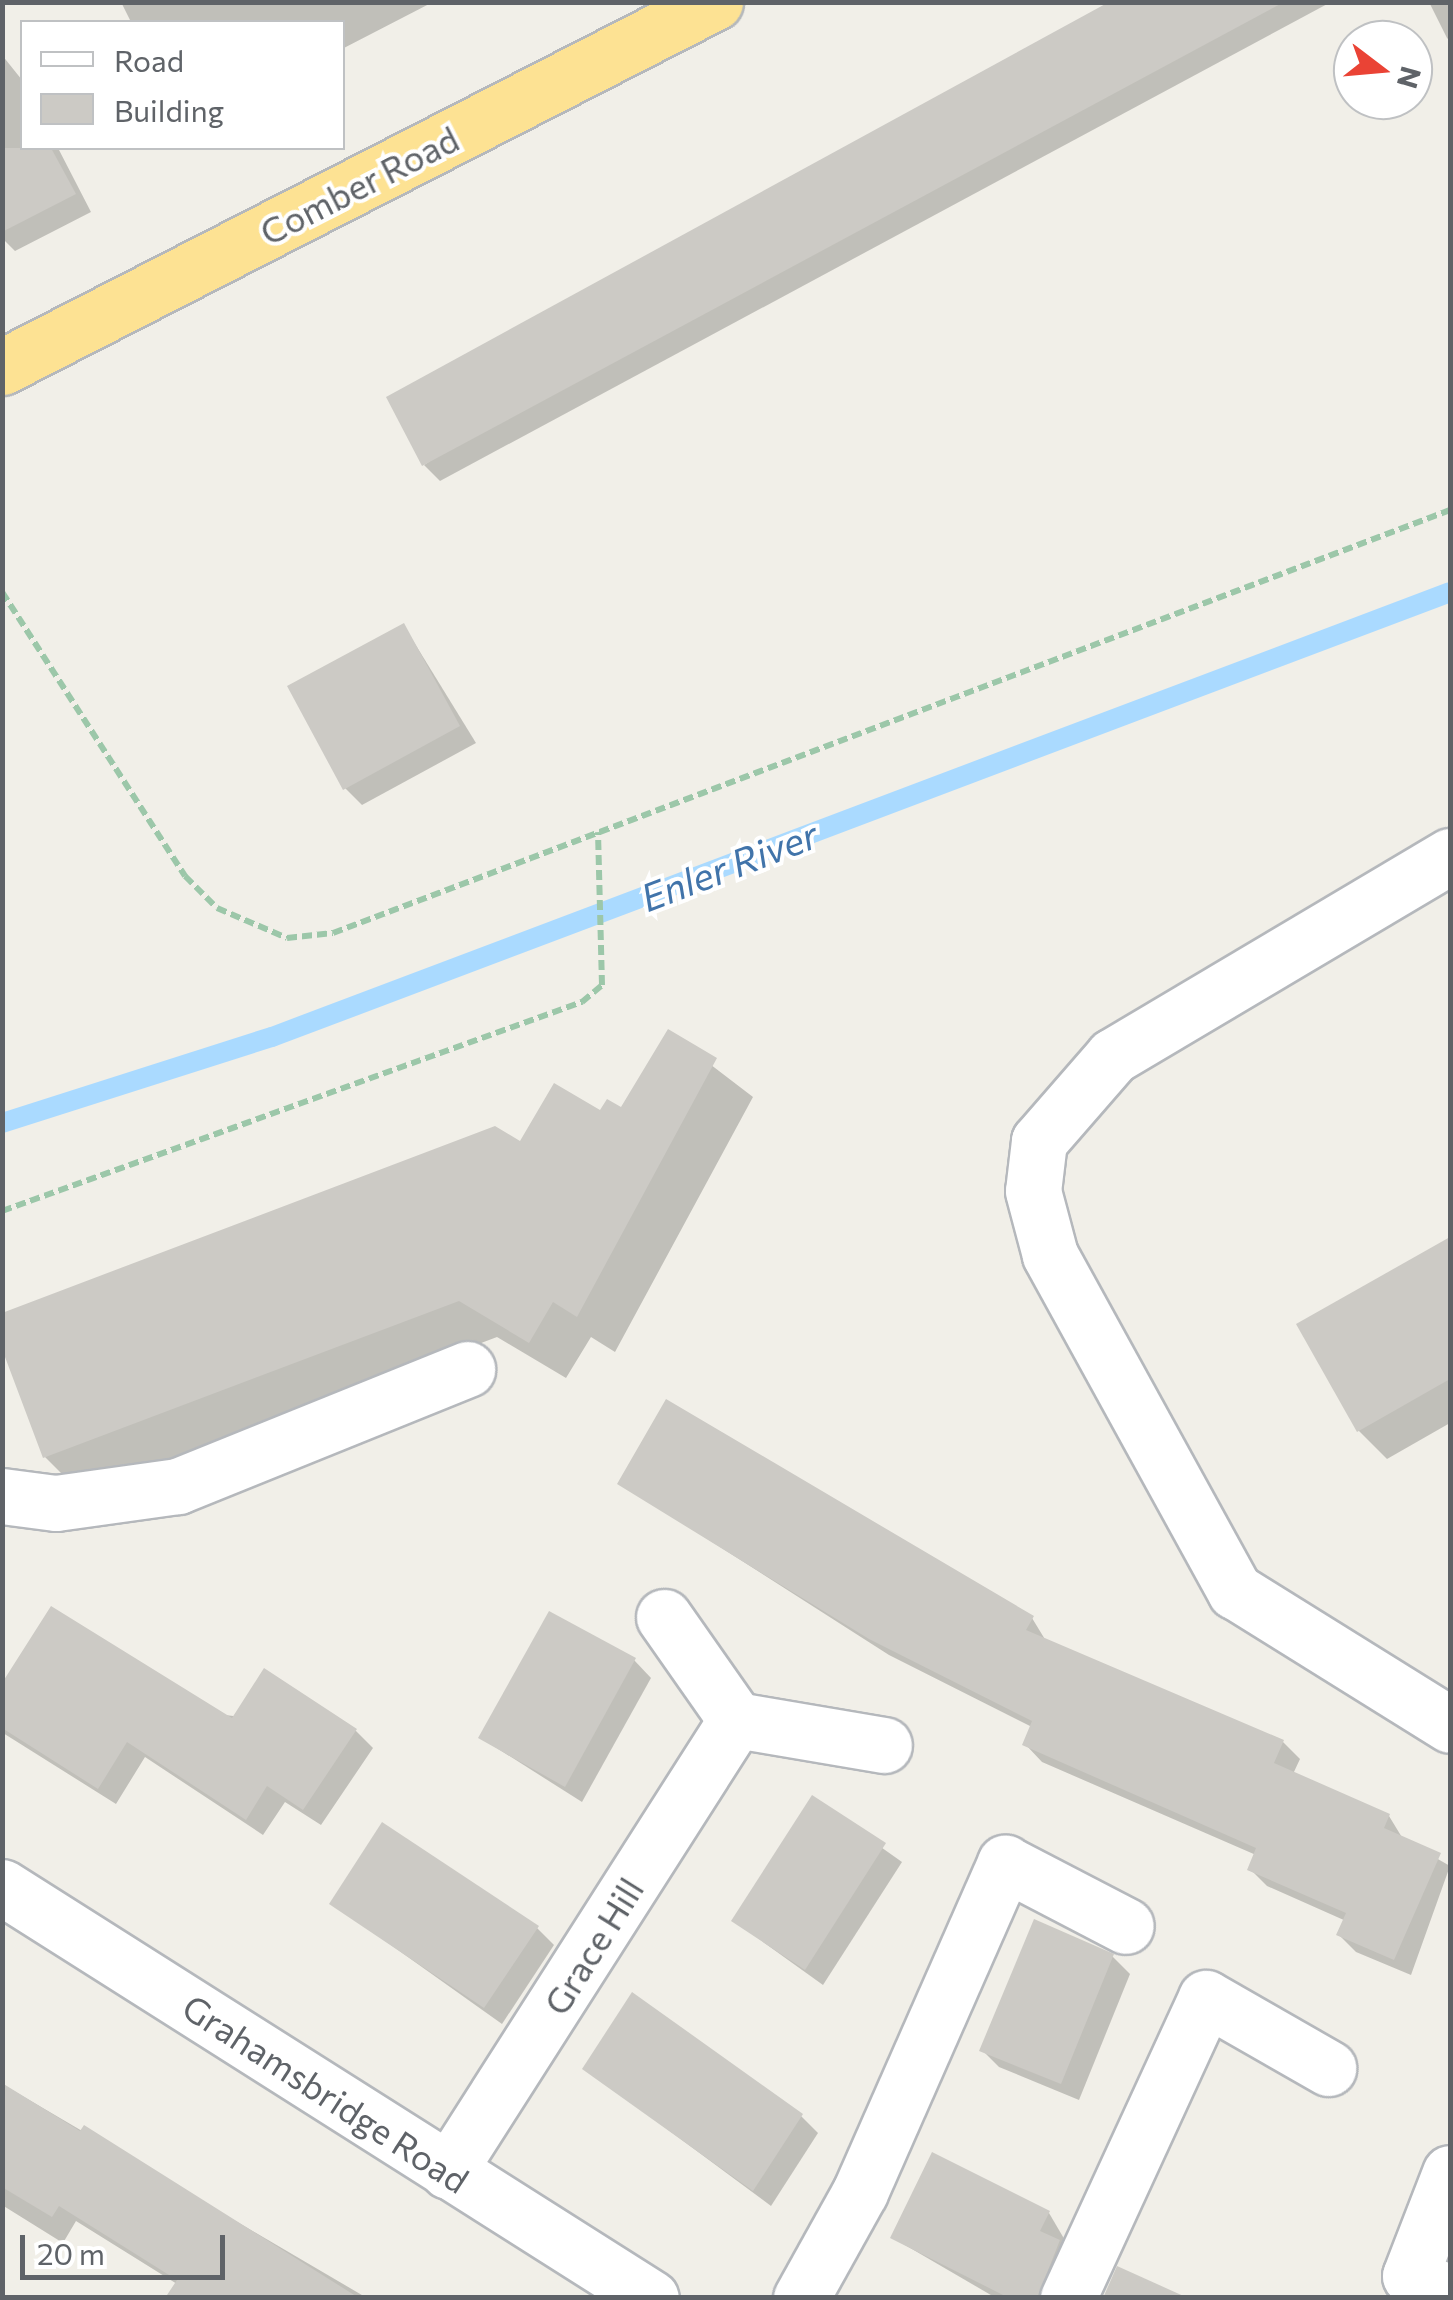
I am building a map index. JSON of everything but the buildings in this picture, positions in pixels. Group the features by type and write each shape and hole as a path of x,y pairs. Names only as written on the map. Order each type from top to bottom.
{"highway":[{"name":"Comber Road","path":"2,367 715,2"}],"street":[{"path":"1450,856 1113,1056 1039,1141 1033,1192 1050,1254 1235,1591 1450,1725"},
{"path":"2,1496 56,1504 178,1486 466,1368"},
{"path":"664,1617 736,1720 884,1746"},
{"name":"Grace Hill","path":"448,2171 736,1720"},
{"path":"801,2298 860,2192 1004,1863 1126,1926"},
{"name":"Grahamsbridge Road","path":"2,1887 651,2298"},
{"path":"1068,2298 1206,1998 1328,2068"},
{"path":"1450,2173 1410,2276 1450,2292"}],"path":[{"path":"2,592 185,876 216,908 288,938 333,933 1450,510"},
{"path":"2,1211 582,1002 602,985 598,832"}],"waterway":[{"name":"Enler River","path":"2,1123 272,1037 1450,592"}]}
